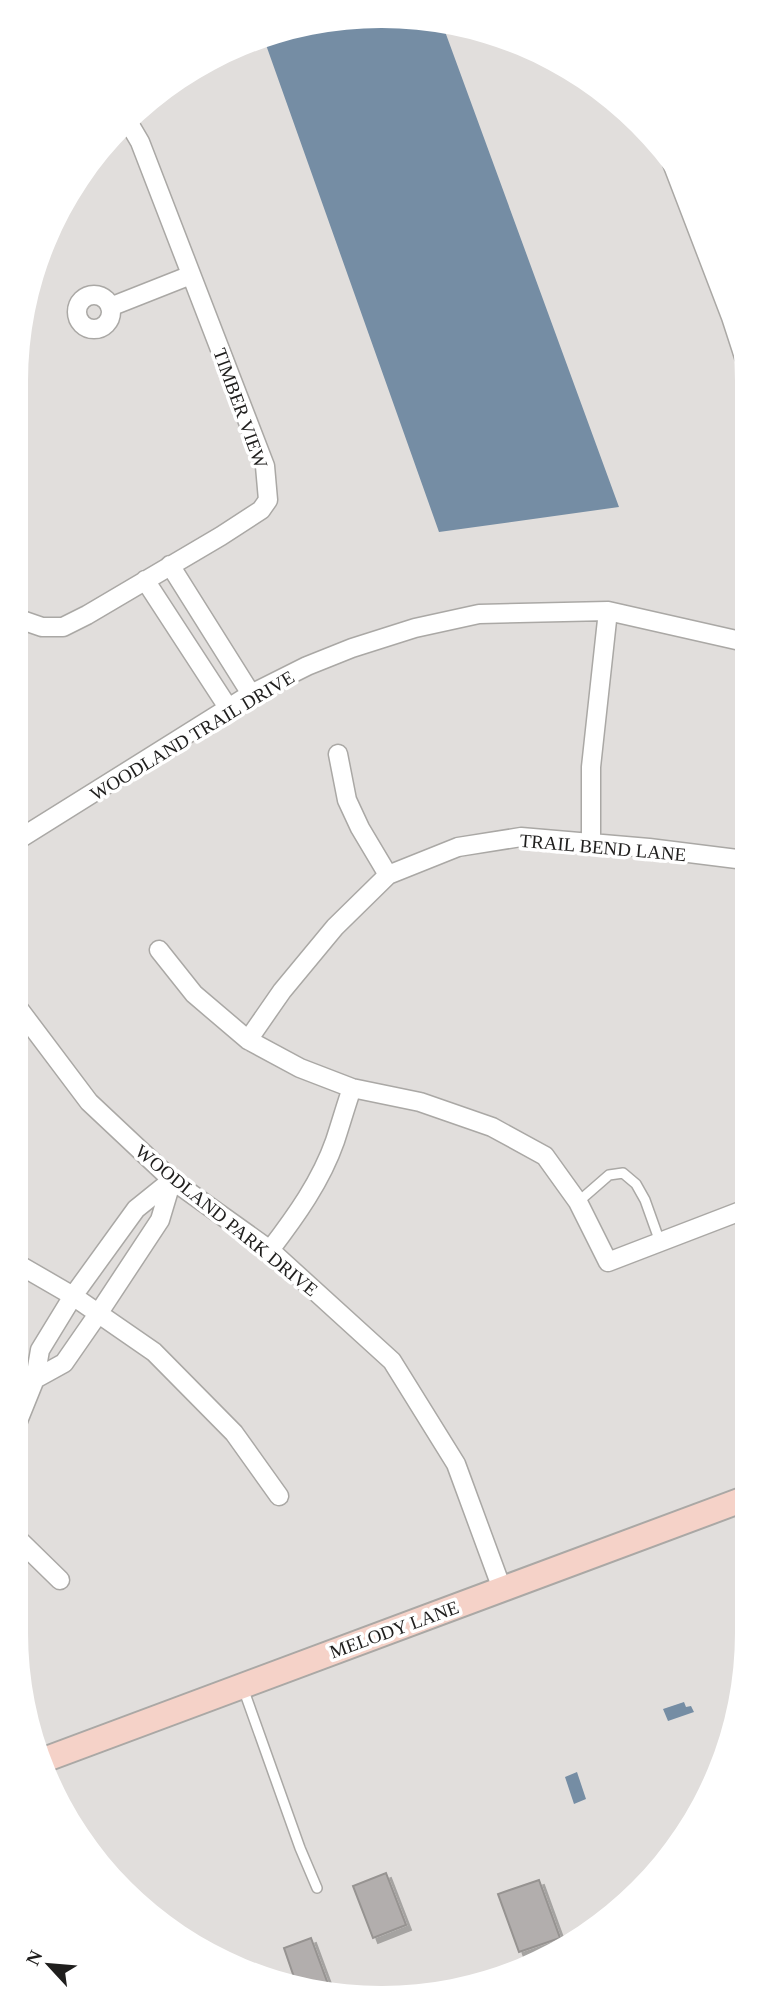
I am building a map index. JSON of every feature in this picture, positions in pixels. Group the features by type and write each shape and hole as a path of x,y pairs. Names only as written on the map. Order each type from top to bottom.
{"street":[{"name":"TIMBER VIEW","path":"28,622 42,627 63,627 87,615 261,510 268,500 265,466 133,131"},
{"path":"688,206 726,304"},
{"path":"110,307 191,275"},
{"path":"170,565 251,694"},
{"path":"145,580 229,709"},
{"path":"591,844 591,767 608,611"},
{"name":"WOODLAND TRAIL DRIVE","path":"28,834 251,694 306,666 415,628 479,614 608,611 735,640"},
{"path":"338,754 347,800 388,875"},
{"name":"TRAIL BEND LANE","path":"248,1040 282,991 327,936 388,875 458,847 521,837 735,859"},
{"path":"159,950 194,994 248,1040 300,1068 352,1088 420,1102 492,1127 545,1156 578,1202 608,1262 735,1213"},
{"name":"WOODLAND PARK DRIVE","path":"28,1022 89,1102 172,1180 270,1250 392,1361 456,1464 502,1589"},
{"path":"270,1250 291,1222 318,1177 334,1143 352,1088"},
{"path":"28,1396 35,1379 40,1350 73,1296 136,1209 172,1180"},
{"path":"35,1379 64,1363 98,1314 160,1220 172,1180"},
{"path":"28,1270 73,1296 154,1352 234,1433 279,1496"},
{"name":"MELODY LANE","path":"51,1757 735,1502"},
{"path":"28,1549 60,1580"}],"lane":[{"path":"578,1202 609,1175 623,1173 636,1184 645,1200 660,1242"},
{"path":"242,1686 317,1888"}],"water":[{"path":"358,29 405,29 446,34 619,507 439,532 268,47 313,35"},
{"path":"684,1702 686,1707 691,1706 694,1712 668,1721 663,1709"},
{"path":"577,1772 586,1799 574,1804 565,1777"}],"building":[{"path":"386,1873 406,1925 373,1938 353,1886"},
{"path":"539,1880 560,1938 519,1952 498,1894"},
{"path":"311,1938 327,1982 293,1975 284,1948"}]}
